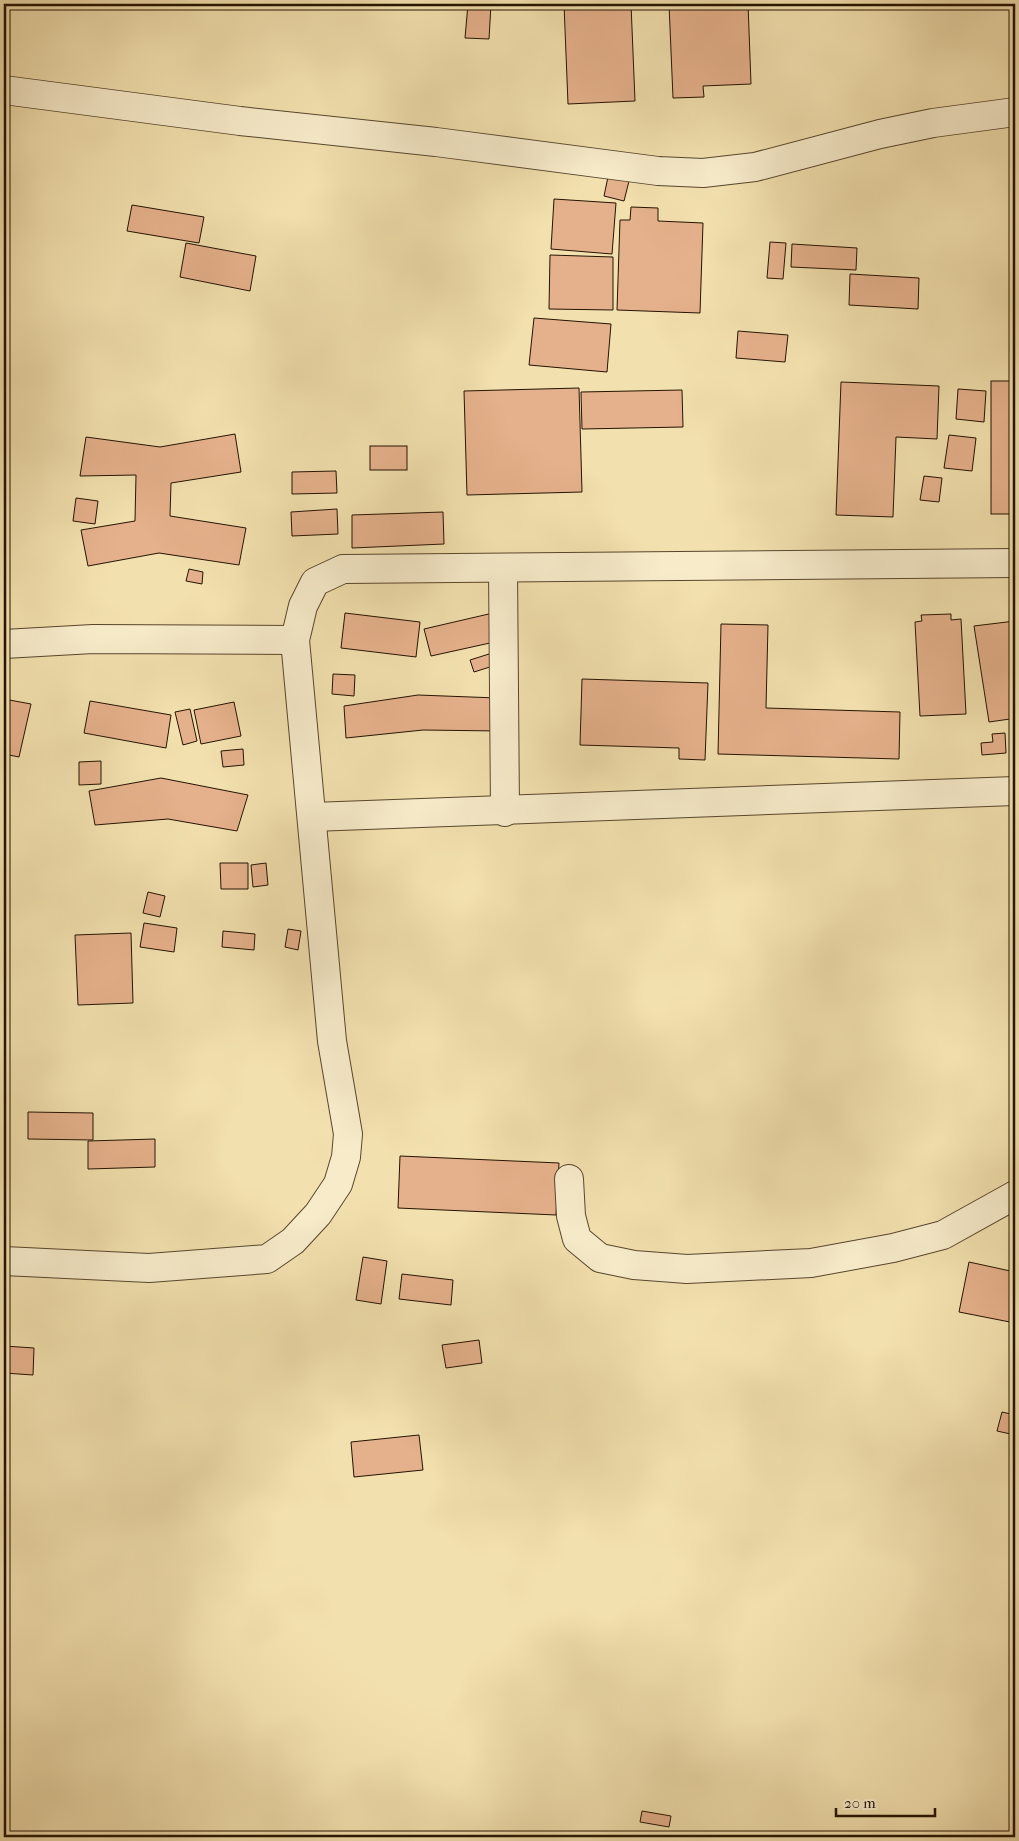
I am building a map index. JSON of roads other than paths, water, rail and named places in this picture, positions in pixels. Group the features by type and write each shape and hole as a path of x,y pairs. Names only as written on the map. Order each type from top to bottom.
{"street":[{"path":"4,90 240,121 436,142 658,171 703,174 755,167 880,134 933,123 1015,112"},
{"path":"4,1261 149,1268 267,1259 293,1241 318,1214 338,1184 346,1157 348,1134 332,1041 295,640 303,606 314,582 343,569 1015,563"},
{"path":"504,568 506,812"},
{"path":"4,644 93,639 295,640"},
{"path":"312,817 506,812 1015,791"},
{"path":"569,1179 571,1216 577,1239 600,1258 634,1265 687,1269 811,1263 893,1248 943,1235 984,1214 1015,1195"}]}
